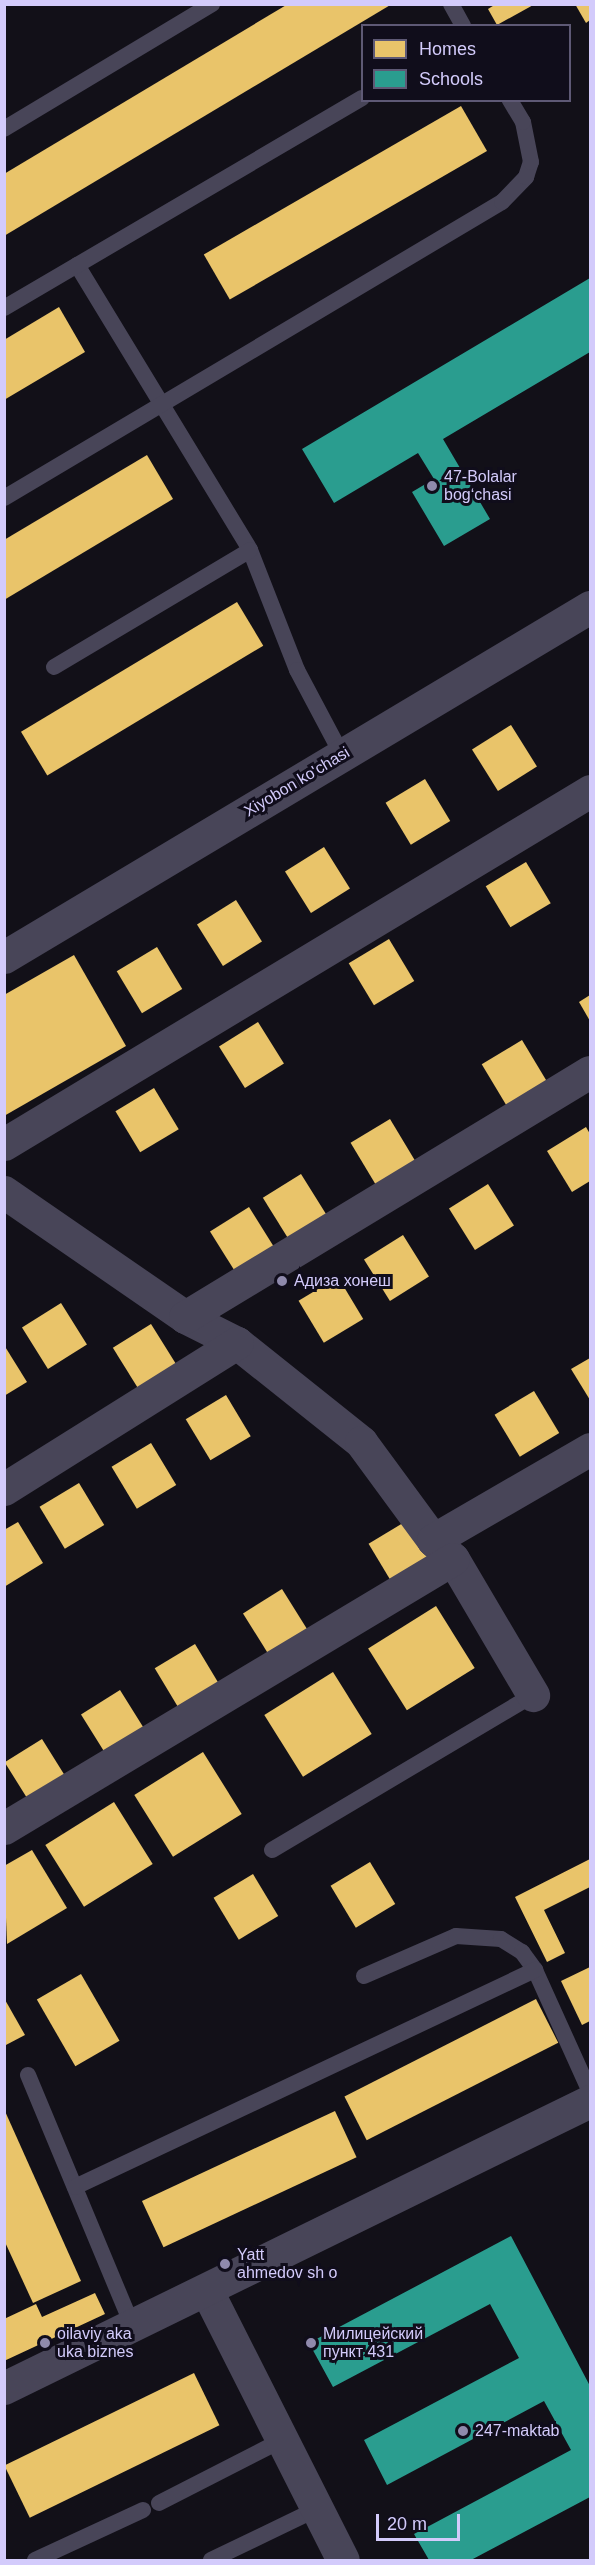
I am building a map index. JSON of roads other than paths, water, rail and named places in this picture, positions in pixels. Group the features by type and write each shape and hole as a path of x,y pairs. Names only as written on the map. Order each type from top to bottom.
{"street":[{"name":"Xiyobon ko'chasi","path":"4,957 591,607"},
{"path":"4,1144 591,791"},
{"path":"185,1317 591,1072"},
{"path":"4,1192 185,1317 237,1343 362,1442 443,1550 533,1695"},
{"path":"4,1489 237,1343"},
{"path":"4,1828 443,1550 591,1449"},
{"path":"4,2388 207,2291 591,2101"},
{"path":"207,2291 343,2560"}],"lane":[{"path":"4,129 212,4"},
{"path":"451,4 462,24"},
{"path":"4,308 361,99"},
{"path":"4,498 502,202 517,189 531,162 529,140 511,102"},
{"path":"77,266 250,550 297,670 342,755"},
{"path":"54,667 250,550"},
{"path":"272,1851 533,1695"},
{"path":"364,1976 456,1936 481,1935 501,1939 522,1952 535,1970 591,2092"},
{"path":"75,2187 535,1970"},
{"path":"28,2075 133,2327"},
{"path":"35,2560 151,2506 282,2440"},
{"path":"211,2560 317,2509"}],"place":[{"name":"47-Bolalar bogʻchasi","path":"432,486"},
{"name":"Адиза хонеш","path":"282,1281"},
{"name":"Yatt ahmedov sh o","path":"225,2264"},
{"name":"oilaviy aka uka biznes","path":"45,2343"},
{"name":"Милицейский пункт 431","path":"311,2343"},
{"name":"247-maktab","path":"463,2431"}]}
